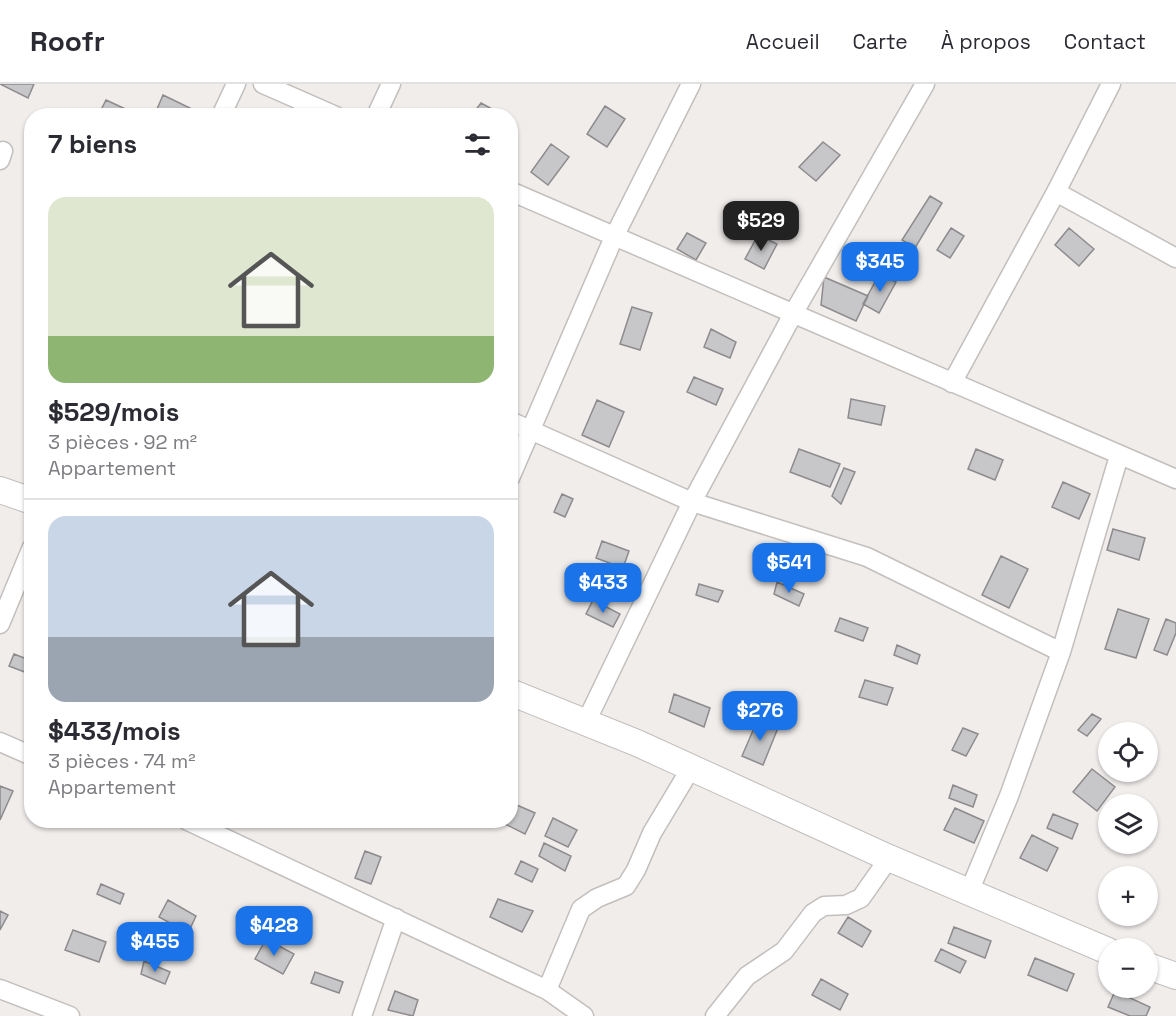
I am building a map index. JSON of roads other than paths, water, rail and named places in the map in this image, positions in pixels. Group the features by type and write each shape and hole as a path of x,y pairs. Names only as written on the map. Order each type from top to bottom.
{"main road":[{"path":"0,490 24,498"},
{"path":"518,695 586,722 889,858 1098,947"},
{"path":"1158,970 1176,976"}],"street":[{"path":"225,108 236,84"},
{"path":"263,84 318,108"},
{"path":"380,108 391,84"},
{"path":"518,461 614,237 691,84"},
{"path":"586,722 692,502 793,314 925,84"},
{"path":"952,383 1056,192 1111,84"},
{"path":"1056,192 1176,258"},
{"path":"518,195 1119,456 1176,478"},
{"path":"518,425 692,502 867,557 1061,651"},
{"path":"969,892 1009,796 1061,651 1119,456"},
{"path":"0,624 24,566"},
{"path":"0,742 24,752"},
{"path":"547,990 580,909 597,898 626,886 636,870 652,833 691,768"},
{"path":"203,828 547,990 584,1016"},
{"path":"715,1016 747,976 783,951 813,913 824,906 846,905 861,898 889,858"},
{"path":"362,1016 373,992 396,918"},
{"path":"0,989 70,1016"}]}
